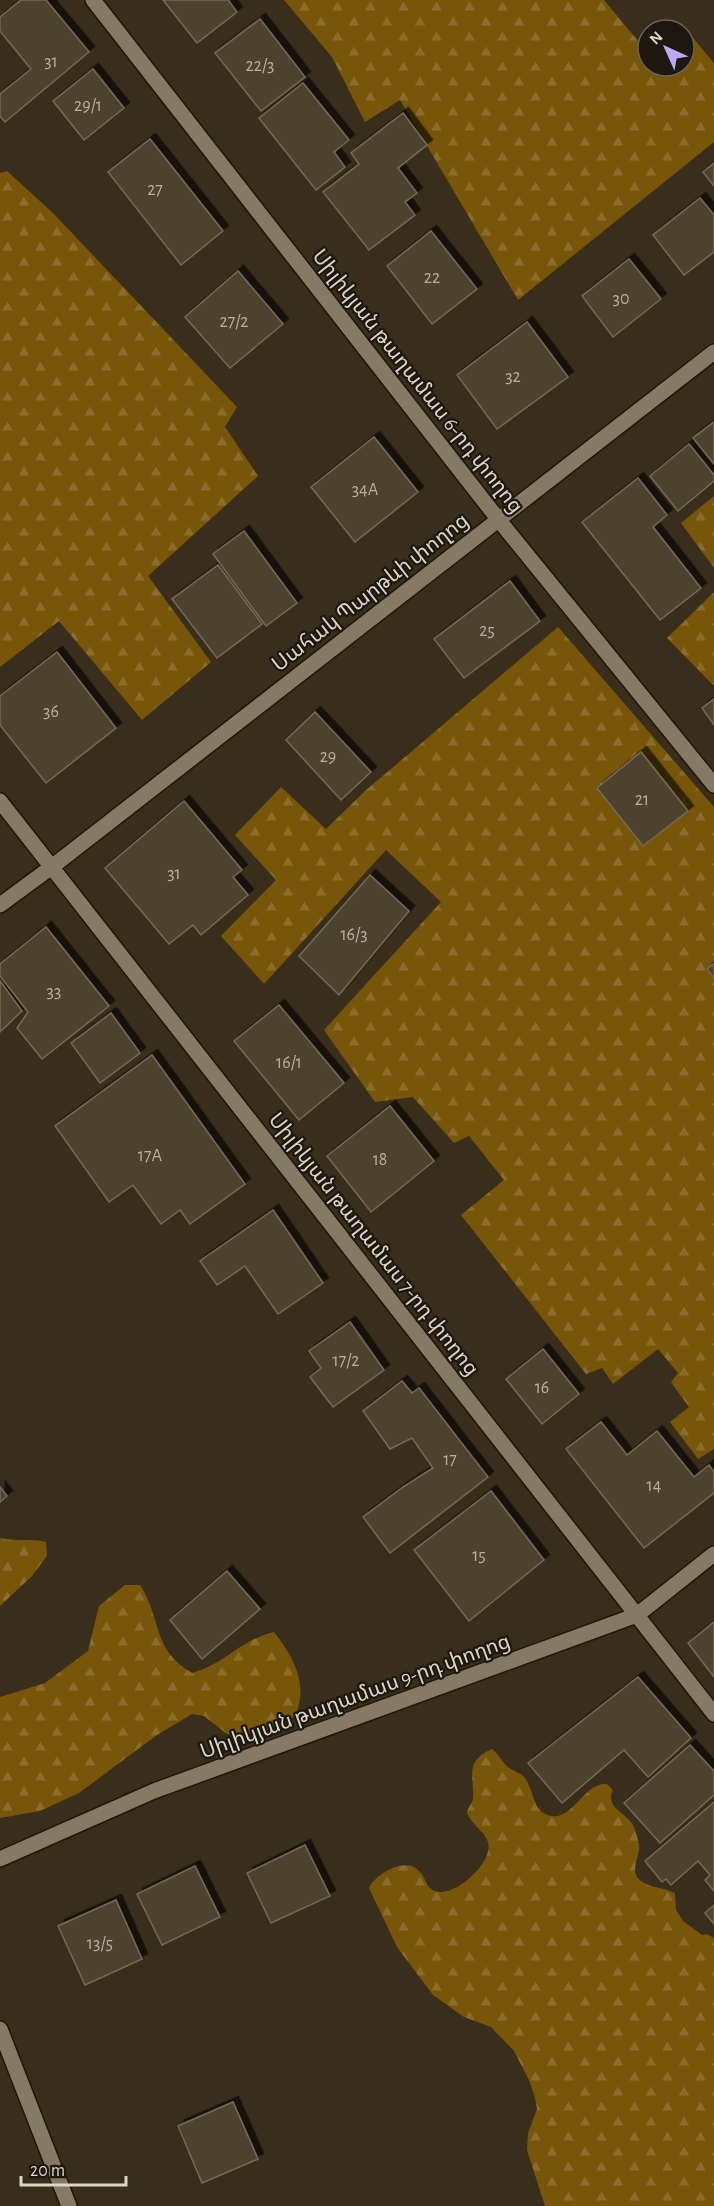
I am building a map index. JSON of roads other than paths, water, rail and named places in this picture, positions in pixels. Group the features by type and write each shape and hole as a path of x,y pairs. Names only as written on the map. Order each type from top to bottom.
{"street":[{"name":"Սիլիկյան թաղամաս 6-րդ փողոց","path":"93,0 498,519 714,785"},
{"name":"Սահակ Պարթևի փողոց","path":"0,905 714,352"},
{"name":"Սիլիկյան թաղամաս 7-րդ փողոց","path":"0,801 714,1714"},
{"name":"Սիլիկյան թաղամաս 9-րդ փողոց","path":"0,1859 154,1791 637,1615 714,1554"},
{"path":"0,2029 69,2206"}]}
